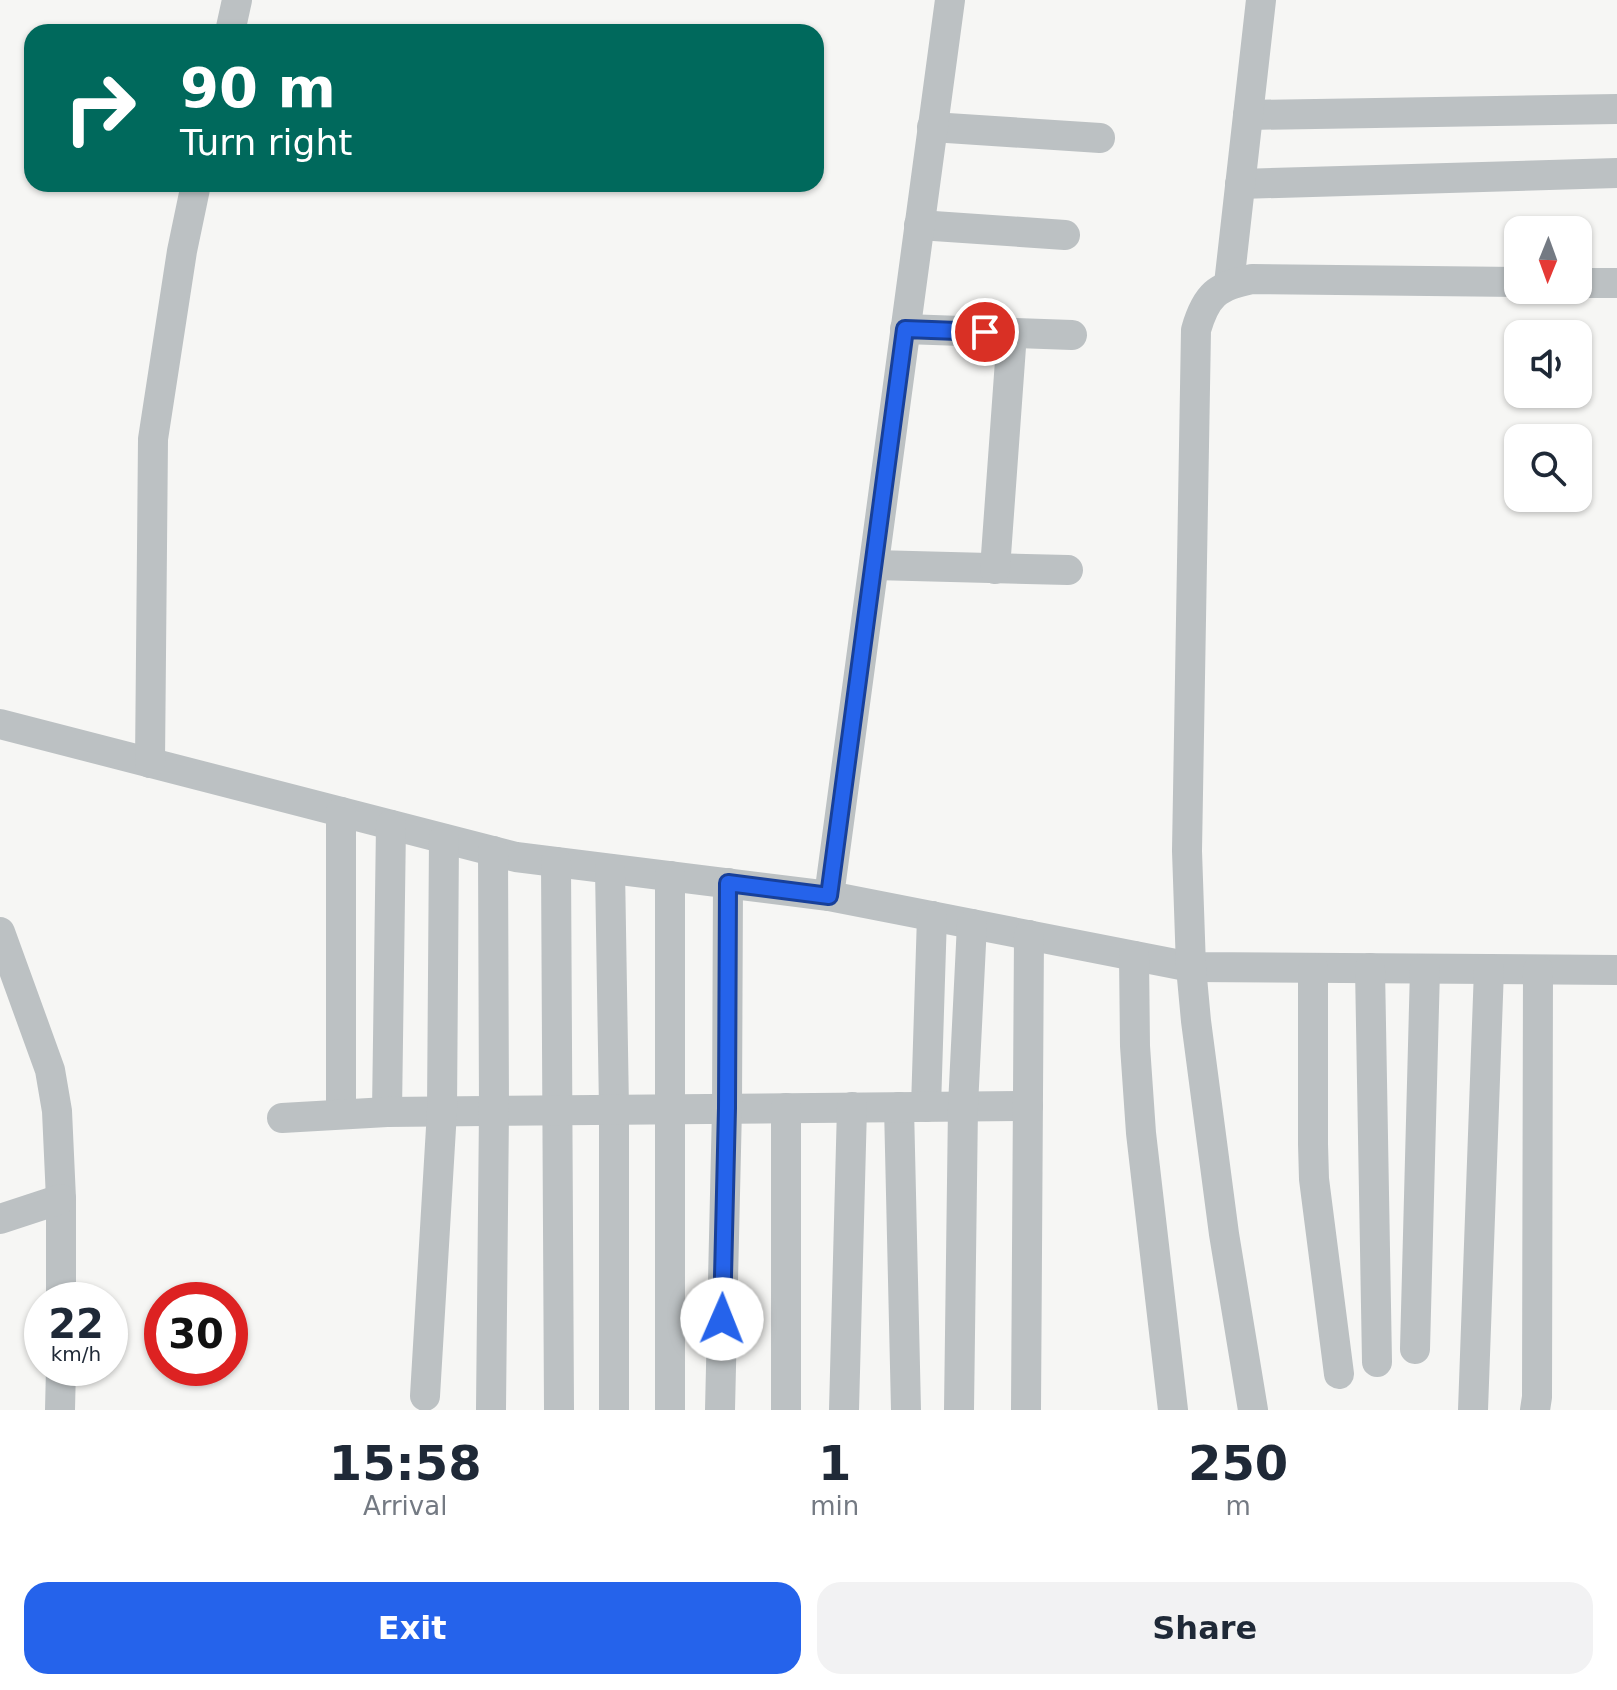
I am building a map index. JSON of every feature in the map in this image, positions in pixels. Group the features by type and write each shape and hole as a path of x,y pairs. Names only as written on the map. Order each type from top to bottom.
{"street":[{"path":"232,24 237,0"},
{"path":"829,896 950,0"},
{"path":"1229,284 1261,0"},
{"path":"1248,115 1617,109"},
{"path":"932,127 1100,138"},
{"path":"1240,184 1617,173"},
{"path":"150,763 153,439 182,251 194,192"},
{"path":"919,225 1065,235"},
{"path":"1253,1410 1224,1234 1191,967 1187,851 1196,330 1202,311 1212,296 1229,284 1252,279 1504,282"},
{"path":"1592,283 1617,283"},
{"path":"905,329 1072,335"},
{"path":"995,569 1012,333"},
{"path":"874,565 1068,570"},
{"path":"0,724 516,857 829,896 1191,967 1617,970"},
{"path":"341,812 341,1114"},
{"path":"387,1112 391,825"},
{"path":"425,1396 442,1111 444,839"},
{"path":"491,1410 493,851"},
{"path":"556,862 559,1410"},
{"path":"610,869 614,1410"},
{"path":"670,876 670,1410"},
{"path":"720,1410 727,1108 728,883"},
{"path":"906,1410 913,1107 932,916"},
{"path":"959,1410 963,1106 972,924"},
{"path":"0,932 50,1070 57,1111 61,1282"},
{"path":"1026,1410 1029,935"},
{"path":"1134,956 1139,1108 1173,1410"},
{"path":"1313,968 1314,1179 1339,1374"},
{"path":"1370,968 1377,1362"},
{"path":"1415,1349 1425,969"},
{"path":"1473,1410 1489,969"},
{"path":"1535,1410 1538,970"},
{"path":"282,1118 494,1110 1028,1106"},
{"path":"844,1410 852,1107"},
{"path":"786,1108 786,1410"},
{"path":"0,1219 61,1199"},
{"path":"60,1410 61,1386"}],"route":[{"path":"722,1319 728,883 829,896 905,329 985,332"}]}
